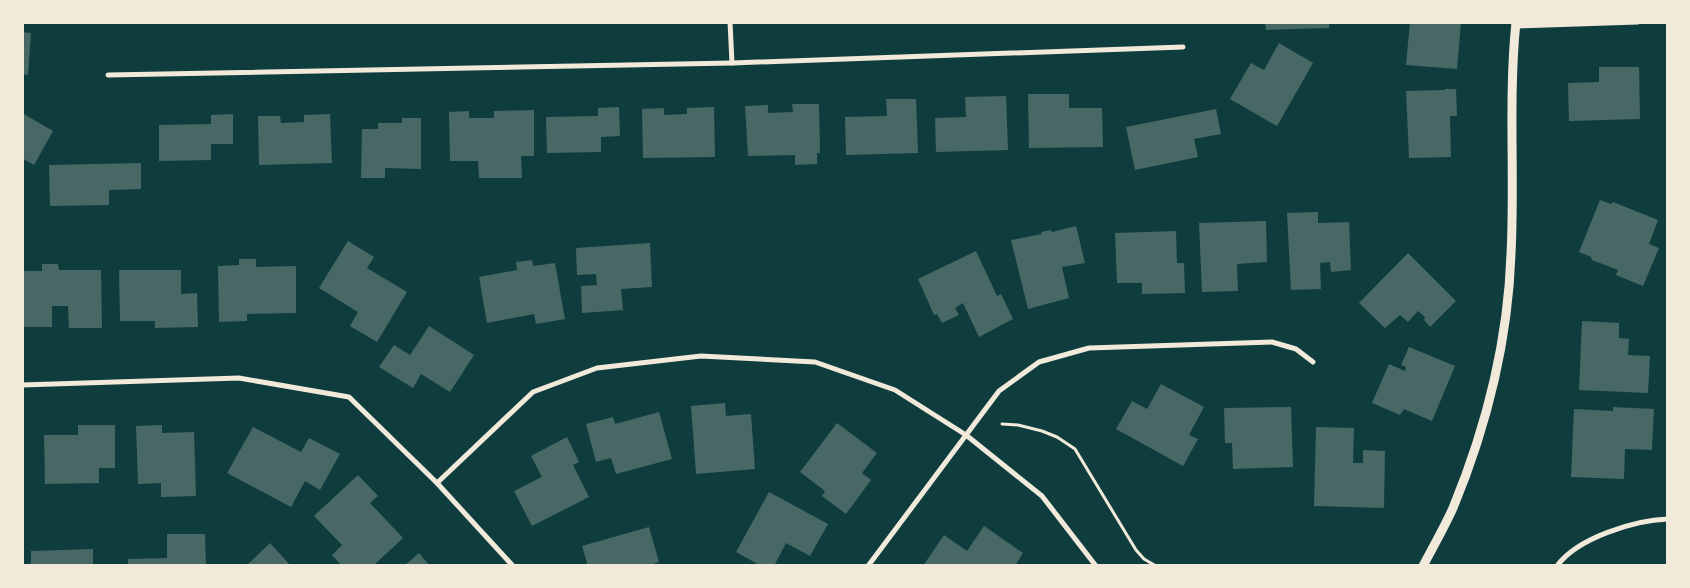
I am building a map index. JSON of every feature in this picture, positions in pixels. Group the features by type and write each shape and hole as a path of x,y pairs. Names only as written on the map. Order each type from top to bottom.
{"street":[{"path":"730,22 732,63"},
{"path":"1423,566 1452,510 1481,430 1498,360 1508,304 1513,202 1512,69 1516,24 1638,22"},
{"path":"108,76 732,63 1183,47"},
{"path":"868,566 999,391 1039,362 1089,348 1272,342 1296,350 1312,362"},
{"path":"437,483 533,392 597,368 701,356 815,362 895,390 966,435 1042,496 1096,566"},
{"path":"22,385 239,378 349,397 437,483 513,566"},
{"path":"1557,566 1560,561 1585,542 1626,525 1657,519 1668,519"}],"path":[{"path":"1002,424 1042,430 1058,437 1076,449 1136,550 1144,559 1156,566"}],"building":[{"path":"1265,22 1329,22 1329,28 1266,30"},
{"path":"1410,22 1461,22 1457,69 1406,65"},
{"path":"22,32 31,33 28,75 22,74"},
{"path":"1279,43 1313,63 1277,126 1230,99 1251,63 1264,70"},
{"path":"1599,67 1639,67 1640,119 1569,121 1568,83 1599,82"},
{"path":"1456,89 1457,116 1450,116 1451,157 1409,158 1406,91"},
{"path":"1028,94 1069,94 1069,108 1102,108 1103,147 1029,148"},
{"path":"1006,96 1008,150 936,152 935,118 966,117 965,97"},
{"path":"886,99 916,99 918,153 846,155 845,117 887,116"},
{"path":"792,104 819,104 820,153 817,153 817,164 795,165 795,155 748,156 745,106 768,105 768,113 793,112"},
{"path":"619,107 620,136 601,137 601,152 547,153 546,117 598,116 598,108"},
{"path":"714,107 715,157 643,158 642,109 664,108 664,115 687,114 687,108"},
{"path":"1216,109 1221,134 1194,139 1198,157 1135,170 1126,127"},
{"path":"534,110 534,156 521,156 522,178 479,178 478,161 450,161 449,112 469,111 469,118 494,118 494,111"},
{"path":"22,113 53,131 34,165 22,158"},
{"path":"233,114 233,144 211,144 211,160 159,161 159,125 211,124 211,115"},
{"path":"330,114 332,163 259,165 258,116 280,116 281,123 304,122 304,115"},
{"path":"402,118 421,118 421,169 385,168 385,178 361,178 362,129 378,129 378,123 402,123"},
{"path":"141,163 141,189 109,190 109,205 50,206 49,165"},
{"path":"1600,200 1611,204 1613,202 1658,220 1649,244 1659,248 1643,286 1616,275 1618,270 1592,260 1591,257 1579,252"},
{"path":"1318,212 1318,223 1349,222 1351,270 1331,272 1330,262 1320,263 1321,289 1291,290 1287,213"},
{"path":"1266,221 1267,262 1237,264 1238,291 1202,292 1199,223"},
{"path":"1076,226 1085,263 1062,267 1069,298 1028,309 1011,240 1042,234 1041,232 1051,230 1052,232"},
{"path":"1176,231 1177,263 1184,263 1185,293 1142,294 1142,283 1117,283 1115,233"},
{"path":"348,241 374,257 367,268 407,292 377,342 350,326 358,312 319,288"},
{"path":"650,243 652,287 621,289 623,310 582,313 581,286 597,285 596,274 577,275 576,248"},
{"path":"976,251 997,296 1001,294 1013,319 979,337 963,303 955,308 959,315 942,323 937,314 934,315 918,279"},
{"path":"1408,253 1456,301 1430,327 1424,320 1425,317 1418,311 1408,322 1400,315 1385,328 1359,303"},
{"path":"239,259 256,259 256,267 296,266 296,313 247,314 247,321 219,322 218,266 239,265"},
{"path":"532,260 533,266 555,263 565,319 536,324 534,314 487,323 479,277 517,270 516,262"},
{"path":"42,264 58,264 59,270 101,270 102,328 69,328 68,306 52,306 52,327 22,327 22,271 42,271"},
{"path":"119,270 181,270 181,294 197,293 198,327 155,328 155,321 120,321"},
{"path":"1582,321 1619,323 1619,338 1629,339 1628,355 1650,356 1648,393 1579,390"},
{"path":"429,326 474,355 450,392 421,374 413,388 379,367 394,345 410,355"},
{"path":"1409,347 1455,366 1432,421 1404,409 1400,415 1372,403 1389,364 1405,371 1406,367 1401,365"},
{"path":"1161,384 1204,407 1189,435 1198,439 1183,466 1116,429 1132,401 1147,409"},
{"path":"725,403 726,416 751,414 755,469 696,474 691,406"},
{"path":"1291,407 1293,467 1233,469 1232,443 1225,443 1224,408"},
{"path":"1613,407 1654,409 1652,450 1625,449 1624,479 1571,477 1574,409 1613,411"},
{"path":"659,412 672,459 616,474 611,458 596,462 586,424 613,417 615,424"},
{"path":"837,423 877,453 862,473 871,480 846,514 822,496 825,491 800,472"},
{"path":"78,425 115,425 115,468 99,468 99,483 45,484 44,435 78,435"},
{"path":"162,425 162,433 194,432 196,496 161,497 161,483 138,484 136,426"},
{"path":"253,427 301,452 309,438 340,454 320,490 305,481 291,507 227,473"},
{"path":"1316,427 1354,428 1353,463 1363,463 1363,450 1385,451 1384,508 1314,506"},
{"path":"567,437 579,462 573,465 589,497 532,526 514,491 542,477 531,456"},
{"path":"358,475 378,496 370,503 403,538 373,566 342,566 332,555 342,545 314,516"},
{"path":"769,492 828,524 810,556 786,543 774,566 761,566 736,552"},
{"path":"984,526 1023,553 1015,566 923,566 944,535 967,551"},
{"path":"649,527 659,562 647,566 588,566 582,546"},
{"path":"167,534 205,534 206,566 128,566 128,559 167,558"},
{"path":"270,543 291,566 246,566"},
{"path":"93,549 93,566 31,566 31,551"},
{"path":"419,553 430,566 404,566"}]}
